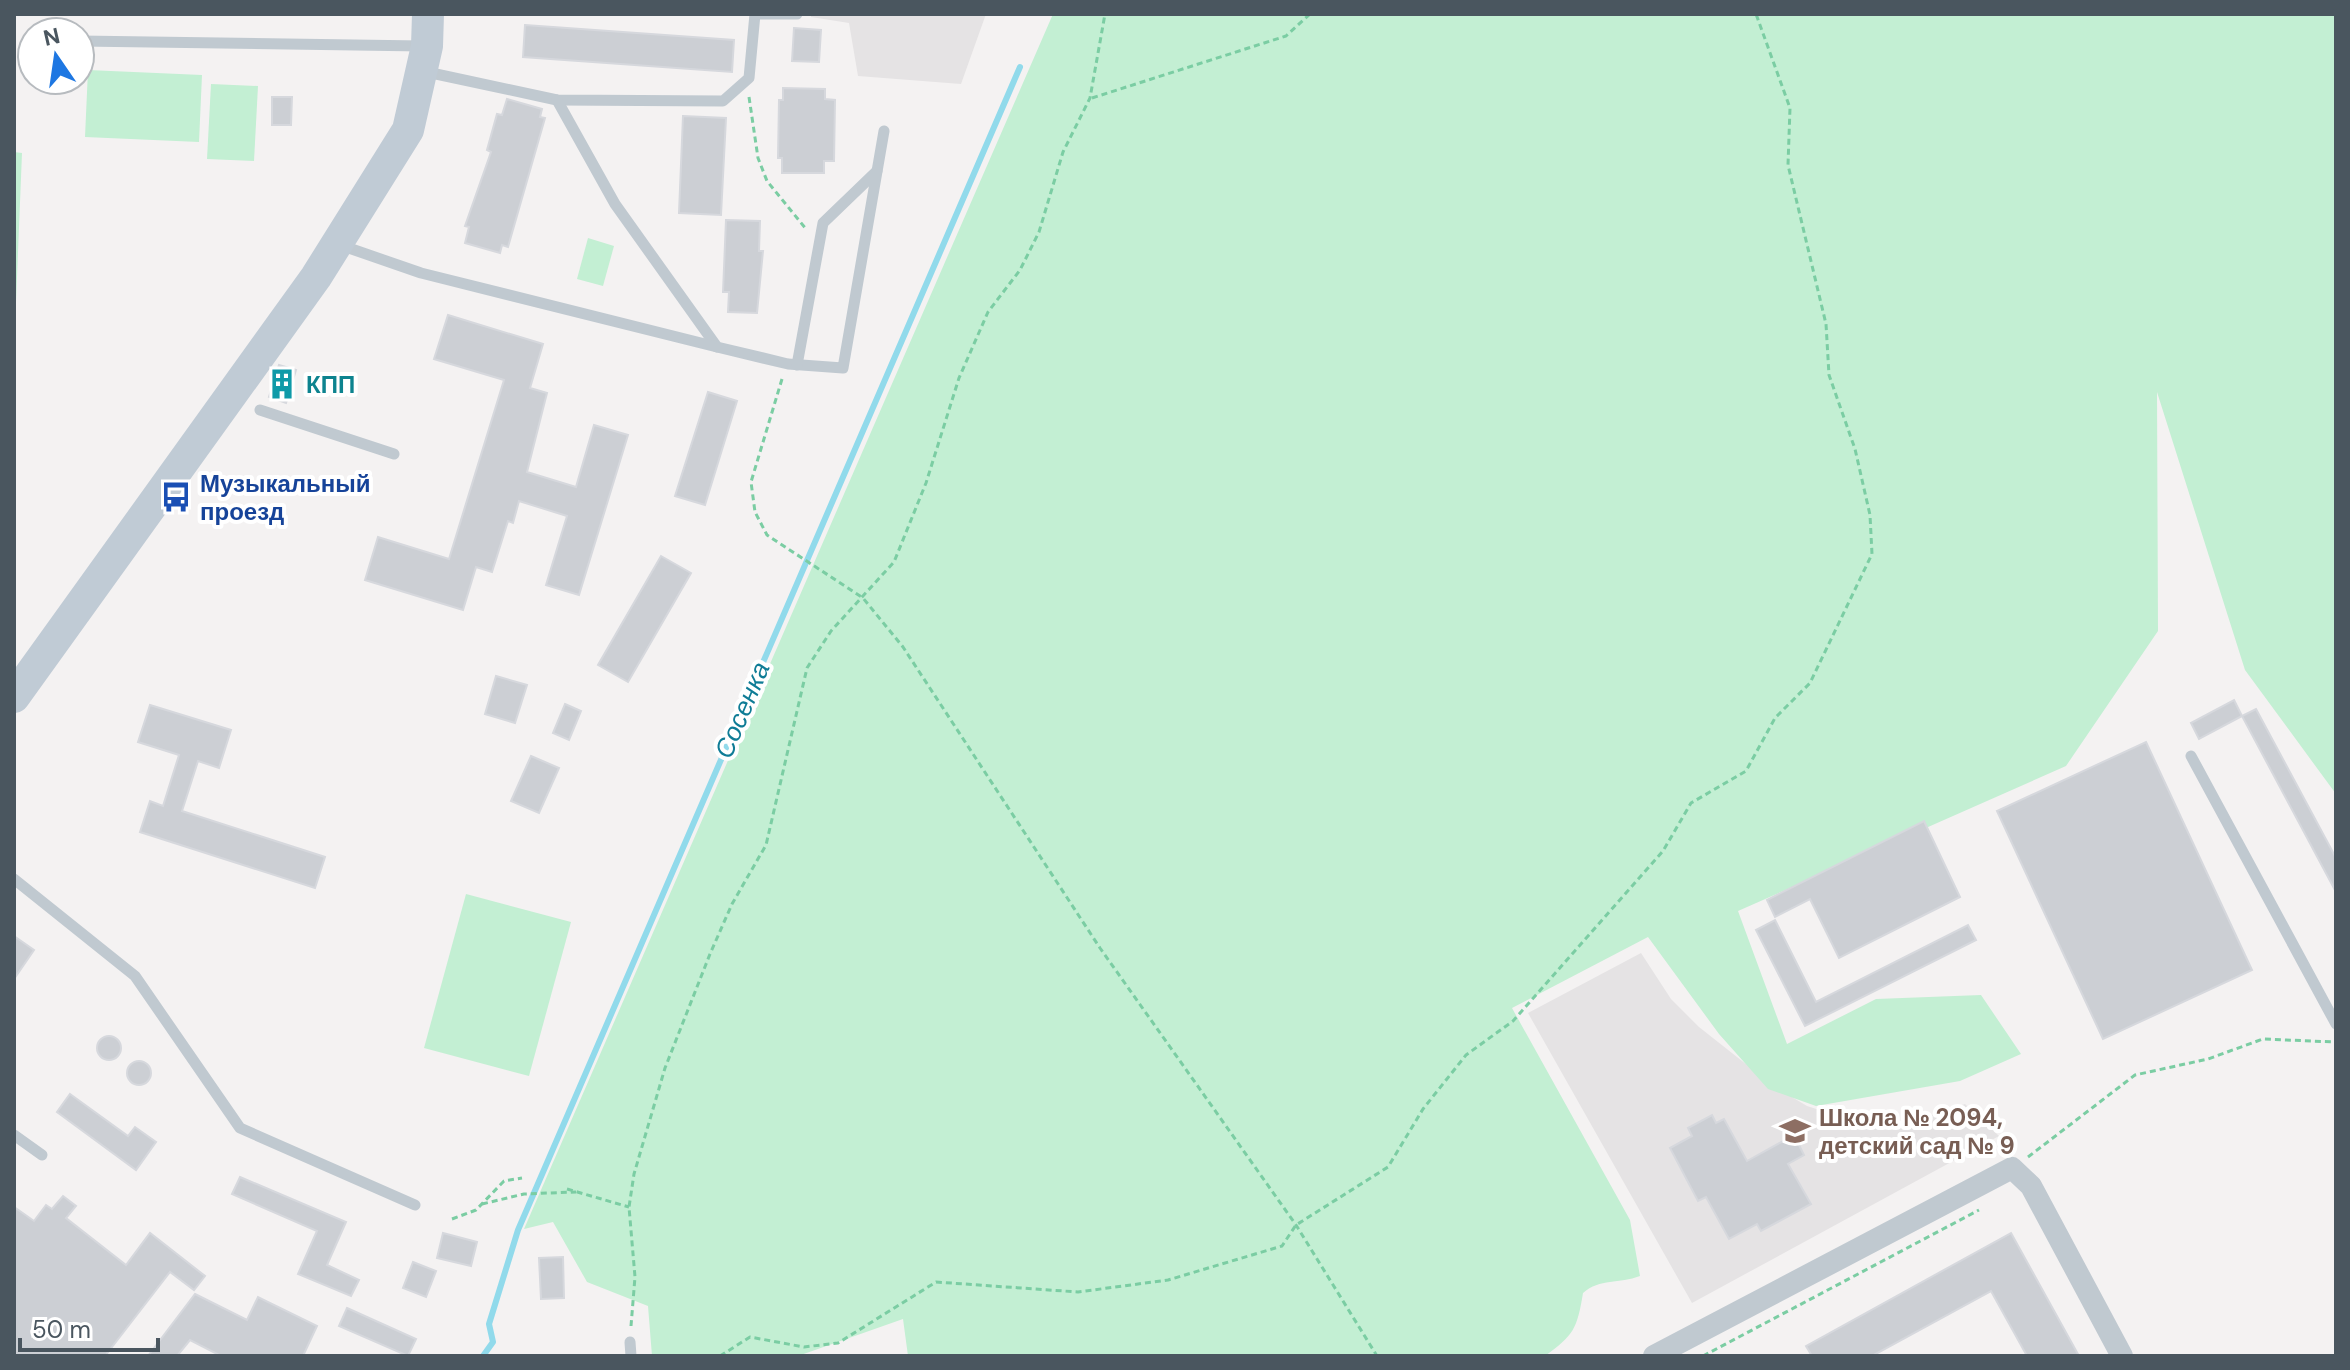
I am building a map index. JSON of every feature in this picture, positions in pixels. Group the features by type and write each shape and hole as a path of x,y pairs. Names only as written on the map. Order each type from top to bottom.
{"street":[{"path":"14,697 337,244 408,130 424,59 428,14"},
{"path":"1665,1353 2012,1168 2031,1186 2122,1356"}],"lane":[{"path":"96,42 424,59 557,100 723,101 749,78 755,14 797,14"},
{"path":"557,100 615,204 717,347"},
{"path":"337,244 421,273 717,347 792,364 843,368 884,131"},
{"path":"792,364 823,223 877,170"},
{"path":"260,410 394,454"},
{"path":"2191,756 2336,1024"},
{"path":"14,879 135,976 240,1128 415,1205"},
{"path":"14,1135 42,1155"},
{"path":"630,1342 631,1356"}],"path":[{"path":"630,1342 635,1277 629,1207 634,1174 665,1068 732,904 766,845 807,668 831,631 894,562 926,483 959,378 988,312 1020,270 1039,232 1063,152 1090,98 1105,14"},
{"path":"1090,98 1286,36 1310,14"},
{"path":"720,1356 750,1337 804,1347 838,1343 936,1282 1078,1292 1168,1280 1282,1246 1296,1225 1388,1167 1423,1109 1466,1055 1513,1021 1663,851 1691,803 1746,771 1775,718 1810,683 1872,554 1870,515 1855,449 1829,375 1826,324 1788,165 1790,108 1756,14"},
{"path":"749,78 758,158 767,181 799,218 818,249"},
{"path":"792,364 762,439 751,482 755,512 767,535 863,598 903,647 1100,948 1296,1225 1377,1356"},
{"path":"2012,1168 2135,1075 2208,1059 2263,1039 2336,1042"},
{"path":"482,1204 504,1181 522,1178"},
{"path":"567,1189 629,1207"},
{"path":"452,1219 482,1204 524,1194 576,1192"},
{"path":"1703,1356 1982,1209"}],"shaded area":[{"path":"811,14 986,14 961,84 858,76 849,23 811,17"},
{"name":"Школа № 2094, детский сад № 9","path":"1641,953 1671,999 1699,1027 1775,1087 1807,1106 1863,1124 1899,1126 1965,1104 1999,1136 1692,1303 1528,1013"}],"green space":[{"path":"1053,14 2336,14 2336,794 2245,670 2157,392 2158,631 2066,766 1738,911 1787,1044 1876,999 1981,995 2021,1054 1960,1081 1816,1106 1768,1089 1719,1034 1648,937 1512,1008 1630,1220 1640,1276 1596,1285 1583,1293 1573,1330 1545,1356 908,1356 903,1319 798,1356 652,1356 648,1306 587,1282 553,1222 524,1229"},
{"path":"96,70 202,75 199,142 85,137 87,96 96,96"},
{"path":"211,84 258,86 254,161 207,159"},
{"path":"14,152 22,153 14,352"},
{"path":"588,238 614,246 603,286 577,279"},
{"path":"466,894 571,922 529,1076 424,1048"}],"building":[{"path":"525,25 734,40 732,72 523,57"},
{"path":"794,28 821,30 819,62 792,61"},
{"path":"783,88 825,89 825,99 835,100 834,161 824,161 824,173 782,173 782,158 778,158 779,100 783,100"},
{"path":"272,97 292,97 291,125 272,125"},
{"path":"507,99 542,109 540,117 545,118 508,247 502,245 500,253 465,243 469,227 465,226 491,152 487,150 497,114 502,115"},
{"path":"683,116 726,118 721,215 679,213"},
{"path":"726,220 760,221 759,251 763,251 757,313 728,312 729,292 723,292"},
{"path":"448,315 543,344 530,388 547,393 527,472 576,487 594,425 628,435 579,595 546,585 567,516 519,501 513,523 508,521 492,572 476,567 463,610 365,580 378,537 449,559 504,380 434,359"},
{"name":"КПП","path":"279,365 296,370 286,403 269,397"},
{"path":"708,392 737,401 705,505 675,496"},
{"path":"661,556 691,573 628,682 598,665"},
{"path":"496,676 527,685 515,723 485,714"},
{"path":"2234,700 2242,716 2199,739 2191,723"},
{"path":"565,704 581,711 569,740 553,733"},
{"path":"150,705 231,730 219,768 198,761 182,811 325,857 315,888 140,832 150,801 163,806 179,755 138,742"},
{"path":"2256,709 2336,858 2336,892 2242,716"},
{"path":"2146,742 2252,970 2103,1039 1997,811"},
{"path":"531,756 559,768 539,813 511,801"},
{"path":"1924,821 1960,897 1839,958 1810,899 1775,917 1767,900"},
{"path":"1775,920 1816,1002 1968,925 1976,940 1805,1026 1756,930"},
{"path":"14,936 34,950 14,979"},
{"path":"109,1036 117,1040 121,1048 117,1056 109,1060 101,1056 97,1048 101,1040"},
{"path":"139,1061 147,1065 151,1073 147,1081 139,1085 131,1081 127,1073 131,1065"},
{"path":"70,1094 128,1136 135,1127 156,1142 136,1170 57,1112"},
{"path":"1712,1115 1716,1123 1724,1119 1747,1161 1794,1135 1804,1155 1788,1164 1811,1204 1761,1231 1757,1224 1729,1239 1706,1197 1698,1201 1670,1148 1692,1136 1688,1128"},
{"path":"240,1177 346,1222 327,1265 359,1280 351,1296 298,1274 317,1231 232,1194"},
{"path":"63,1196 76,1206 66,1218 126,1265 150,1233 205,1276 194,1290 170,1272 105,1356 14,1356 14,1207 34,1221 46,1205 52,1209"},
{"path":"443,1233 477,1242 471,1266 437,1258"},
{"path":"2011,1233 2079,1356 2027,1356 1991,1291 1872,1356 1812,1356 1806,1346"},
{"path":"563,1257 564,1298 541,1299 539,1258"},
{"path":"413,1262 436,1271 426,1297 403,1288"},
{"path":"195,1294 247,1320 258,1297 317,1326 303,1356 221,1356 190,1340 177,1356 148,1356"},
{"path":"347,1308 416,1339 408,1356 339,1326"}],"waterway":[{"name":"Сосенка","path":"483,1356 493,1342 489,1324 518,1230 1020,67"}],"place":[{"name":"КПП","path":"282,384"},
{"name":"Музыкальный проезд","path":"176,497"},
{"name":"Школа № 2094, детский сад № 9","path":"1795,1131"}]}
